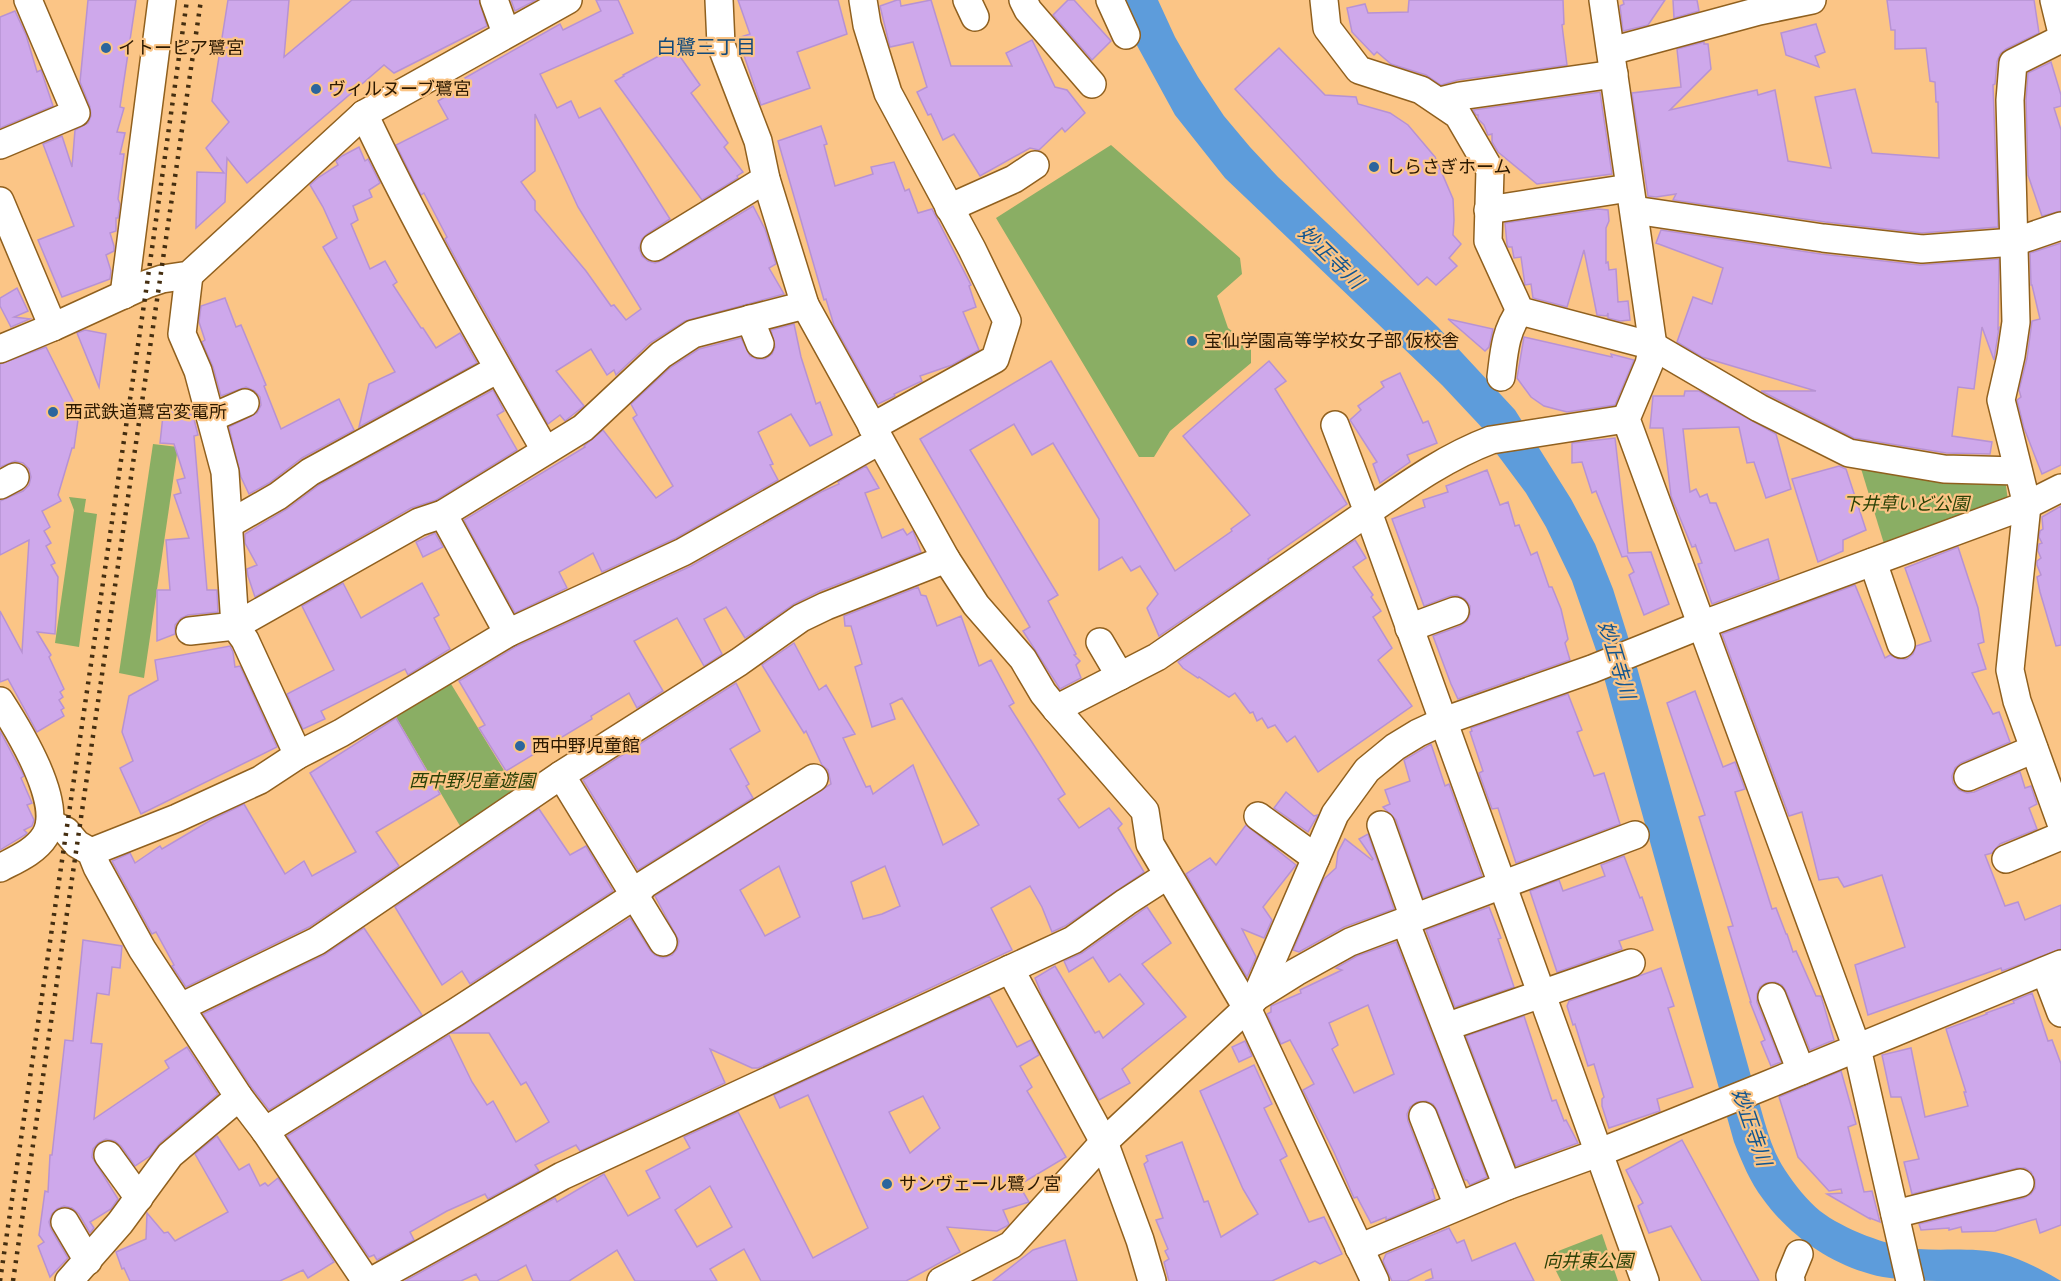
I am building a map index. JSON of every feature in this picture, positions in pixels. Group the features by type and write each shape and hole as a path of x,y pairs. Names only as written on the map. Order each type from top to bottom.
{"street":[{"path":"0,145 76,113 28,0"},
{"path":"124,295 162,0"},
{"path":"494,0 506,33"},
{"path":"0,349 162,279 189,275 364,114 568,0"},
{"path":"719,0 721,45 758,141 766,179 805,305 946,559 976,605 1023,659 1056,710 1145,811 1150,844 1252,1002 1375,1281"},
{"path":"91,852 177,818 260,780 298,754 341,732 508,633 683,552 995,359 1007,321 888,93 867,25 863,0"},
{"path":"1023,0 1028,10 1092,84"},
{"path":"1110,0 1126,35"},
{"path":"1324,0 1327,28 1359,70 1421,90 1458,115 1490,170 1488,241 1520,311"},
{"path":"1604,0 1653,346 1649,364 1626,419 1857,1048 1910,1281"},
{"path":"1440,101 1612,63 1759,11 1812,0"},
{"path":"2054,0 2061,29"},
{"path":"2061,39 2013,63 2010,100 2016,321 2001,400 2027,505 2010,670 2017,701 2061,823"},
{"path":"364,114 399,188 545,450"},
{"path":"950,208 1014,179 1035,165"},
{"path":"654,247 766,179"},
{"path":"1488,210 1632,199 1823,238 1922,249 2014,242 2061,226"},
{"path":"0,201 53,327"},
{"path":"189,275 182,334 198,371 225,472 235,626 245,640 298,754"},
{"path":"190,631 235,626 419,522 443,514 583,428 662,355 693,334 755,332 805,305"},
{"path":"1520,311 1653,346 1760,408 1849,453 1944,469 2018,471"},
{"path":"1501,377 1505,340 1513,320 1520,311"},
{"path":"229,524 278,496 310,472 498,369"},
{"path":"211,418 245,403"},
{"path":"1056,710 1170,648 1419,477 1470,449 1491,440 1626,419"},
{"path":"1335,425 1645,1281"},
{"path":"1252,1002 1335,814 1367,770 1418,732 2027,505 2061,488"},
{"path":"443,514 508,633"},
{"path":"181,1007 317,941 561,775 739,662 801,618 825,606 946,559"},
{"path":"1873,562 1900,644"},
{"path":"1409,628 1455,611"},
{"path":"1100,642 1120,676"},
{"path":"0,701 22,737 45,786 50,823 45,837 29,853 0,868"},
{"path":"1968,777 2034,749"},
{"path":"561,775 663,942"},
{"path":"265,1131 456,1012 634,896 645,884 814,778"},
{"path":"1258,816 1316,858"},
{"path":"50,823 66,831 77,844 91,852 142,949 239,1097 265,1131 366,1281"},
{"path":"1381,825 1410,919 1507,1186"},
{"path":"941,1281 985,1270 1011,1245 1104,1142 1252,1002 1296,972 1350,942 1635,835"},
{"path":"2006,859 2061,836"},
{"path":"372,1281 562,1176 1073,940 1168,875"},
{"path":"1460,1022 1631,963"},
{"path":"1359,1248 1507,1186 1598,1154 2053,968 2061,1013"},
{"path":"1010,969 1104,1142 1140,1240 1152,1281"},
{"path":"1772,997 1801,1071"},
{"path":"69,1281 139,1198 170,1155 239,1097"},
{"path":"1423,1116 1458,1206"},
{"path":"108,1155 139,1198"},
{"path":"1895,1214 2020,1182"},
{"path":"65,1222 88,1261"},
{"path":"1791,1281 1790,1276 1799,1254"}],"green space":[{"path":"1111,145 1240,258 1242,274 1217,296 1228,328 1251,346 1251,363 1170,431 1154,457 1139,457 996,218"},
{"path":"153,444 178,447 144,678 119,673"},
{"name":"下井草いど公園","path":"1859,462 2005,478 2008,501 1885,547"},
{"path":"69,497 86,499 84,512 97,514 79,647 55,643 74,510"},
{"name":"西中野児童遊園","path":"448,679 519,795 463,831 392,710"},
{"name":"向井東公園","path":"1602,1234 1618,1281 1561,1281 1548,1255"}],"water":[{"name":"妙正寺川","path":"1116,0 1158,0 1175,37 1224,116 1278,177 1438,327 1515,410 1571,499 1595,544 1613,589 1633,653 1752,1080 1774,1149 1792,1181 1820,1211 1866,1236 1917,1249 1971,1250 2003,1254 2026,1262 2061,1281 1919,1280 1865,1273 1832,1259 1816,1249 1787,1226 1763,1199 1750,1179 1734,1142 1598,656 1572,581 1546,527 1526,493 1494,450 1487,433 1442,385 1225,178 1175,115 1134,40"}],"building":[{"path":"88,0 136,0 120,107 124,108 117,132 125,133 120,154 124,154 118,199 120,204 118,218 116,218 116,231 110,233 114,251 106,255 111,271 110,279 62,297 38,240 74,226 43,144 62,136 72,167 75,130 88,123 91,116 90,107 80,82"},
{"name":"ヴィルヌーブ鷺宮","path":"228,0 289,0 284,57 352,0 479,0 487,26 394,73 384,65 247,183 227,158 225,202 196,228 197,172 224,173 206,148 229,122 212,101"},
{"path":"511,0 536,0 515,11"},
{"path":"596,0 618,0 633,33 540,74 557,108 571,101 579,118 600,108 670,219 642,239 639,248 642,256 655,263 663,260 753,206 765,229 776,264 769,268 784,294 685,321 650,343 616,375 614,370 607,375 591,349 556,371 584,406 565,421 560,415 548,424 465,276 424,193 421,195 396,145 448,119 438,101 467,84 463,79 560,24 563,30 601,11","holes":["535,114 578,207 641,309 626,320 614,305 611,306 586,271 535,210 535,201 521,182 535,171"]},
{"path":"738,0 838,0 847,34 797,52 810,88 761,105 738,38 750,34"},
{"path":"900,0 901,6 931,0 951,66 1012,66 1006,53 1032,40 1055,87 1067,90 1085,113 1065,132 1062,128 1039,150 1030,148 980,176 954,134 943,140 931,114 928,115 917,92 927,87 913,42 890,47 880,6"},
{"path":"1068,0 1074,0 1111,41 1092,60 1053,15"},
{"path":"1409,0 1563,0 1564,24 1562,25 1567,65 1458,80 1441,85 1426,75 1391,64 1377,52 1374,55 1352,32 1347,8 1365,4 1368,13 1408,12"},
{"path":"1623,0 1665,0 1648,25 1623,31 1620,6 1624,4"},
{"path":"1673,0 1697,0 1699,11 1674,18"},
{"path":"1887,0 2034,0 2039,33 2000,54 1993,85 1998,227 1922,233 1825,222 1673,200 1676,194 1648,196 1632,93 1681,87 1677,49 1704,42 1708,44 1711,69 1670,110 1757,90 1758,95 1775,90 1788,161 1831,168 1815,97 1855,89 1872,153 1939,158 1938,102 1936,102 1935,82 1930,81 1926,48 1895,49 1895,30 1891,30"},
{"path":"15,11 26,35 37,72 41,70 53,106 0,128 0,17"},
{"path":"1816,24 1825,52 1815,56 1819,67 1786,55 1781,33"},
{"path":"674,48 700,85 691,93 728,143 724,147 743,172 737,176 738,178 702,200 615,81"},
{"name":"しらさぎホーム","path":"1279,48 1325,95 1356,97 1358,104 1390,113 1408,125 1435,157 1453,199 1453,235 1461,244 1449,258 1457,266 1436,285 1427,277 1418,285 1235,89"},
{"path":"2051,62 2061,95 2061,106 2054,108 2061,130 2061,211 2042,216 2028,175 2026,100 2028,73"},
{"path":"1600,92 1612,174 1537,184 1498,152 1492,142 1492,134 1488,135 1473,110"},
{"path":"821,126 835,186 873,174 871,167 894,162 905,191 909,189 918,213 932,209 971,285 969,286 976,307 963,312 979,350 952,365 920,376 922,381 878,404 834,325 826,299 824,300 778,141"},
{"path":"359,147 365,161 368,159 380,183 369,190 372,197 353,206 358,220 351,224 370,269 385,261 397,282 393,285 436,348 460,333 477,363 359,427 369,384 395,372 323,247 337,238 310,185 338,165 336,161 342,156"},
{"path":"1598,209 1608,210 1606,263 1608,262 1609,270 1616,269 1618,302 1628,301 1630,320 1620,321 1608,318 1608,313 1607,316 1597,315 1584,250 1567,307 1533,298 1531,284 1525,285 1521,257 1514,258 1512,247 1508,247 1507,244 1505,223"},
{"path":"1661,230 1821,254 1920,265 1999,259 1999,328 1994,360 1982,327 1974,389 1958,387 1952,436 1992,442 1990,454 1946,453 1854,438 1761,391 1816,391 1702,357 1677,342 1693,297 1712,304 1723,268 1656,243"},
{"path":"2061,243 2061,465 2042,474 2024,428 2017,400 2021,397 2019,390 2027,358 2032,321 2040,319 2031,285 2030,253"},
{"path":"17,288 28,311 14,317 30,319 11,327 0,306 0,298"},
{"path":"225,298 236,327 241,325 281,429 339,399 354,430 302,458 269,483 249,494 241,477 229,427 257,413 261,405 260,397 255,391 246,387 221,396 213,367 202,342 205,340 199,322 201,306"},
{"path":"1448,319 1493,329 1489,347 1485,351"},
{"path":"794,324 801,357 816,404 820,402 832,435 810,446 791,414 758,432 778,480 676,538 602,572 593,553 559,572 567,588 515,613 464,520 585,447 603,430 656,498 673,486 633,418 637,415 631,404 671,367 699,349 741,338 750,356 765,359 772,354 775,347 771,330"},
{"path":"85,330 106,334 99,387 77,333"},
{"path":"1524,337 1634,360 1615,405 1567,412 1544,406 1531,397 1517,378"},
{"path":"46,347 79,413 74,448 72,448 58,495 61,501 42,511 50,527 44,531 51,543 46,546 55,563 51,565 58,577 55,634 37,632 51,655 49,657 64,689 60,692 63,697 59,700 64,708 61,710 64,716 37,732 8,679 0,682 0,611 22,652 29,540 0,555 0,501 23,491 29,485 31,477 29,469 23,463 15,461 0,467 0,364"},
{"path":"1051,361 1175,571 1232,531 1231,529 1250,515 1183,436 1269,361 1286,381 1275,389 1347,504 1268,559 1269,561 1159,636 1147,608 1158,594 1140,566 1131,571 1122,557 1099,570 1099,519 1053,443 1032,455 1014,424 970,450 1058,595 1048,601 1076,654 1074,655 1080,661 1076,665 1081,678 1060,689 1023,631 1030,627 920,439"},
{"path":"1400,373 1423,423 1428,421 1437,443 1407,455 1410,462 1380,483 1373,464 1377,462 1350,420 1361,410 1358,406 1384,387 1381,382"},
{"path":"493,390 504,411 497,415 517,450 436,500 411,508 255,597 247,569 257,565 245,543 245,534 287,509 319,485"},
{"path":"1685,391 1699,391 1776,434 1791,489 1766,498 1754,462 1747,463 1739,427 1683,429 1690,492 1696,489 1700,497 1707,494 1710,503 1716,503 1735,551 1768,539 1779,579 1712,604 1698,564 1702,563 1696,546 1692,547 1671,496 1663,428 1650,428 1653,396 1684,396"},
{"path":"164,406 193,415 198,435 194,436 207,590 217,590 218,612 188,615 181,618 175,625 175,634 157,641 157,590 170,590 166,540 189,538 174,495 181,493 177,480 185,478 174,444 160,443"},
{"path":"1615,438 1628,553 1651,552 1669,604 1644,615 1629,575 1634,572 1627,556 1622,557 1596,491 1592,493 1582,462 1572,463 1572,443"},
{"path":"866,466 879,488 865,493 882,538 903,529 907,535 913,531 921,552 820,591 794,604 745,638 726,607 704,619 722,654 704,666 677,618 634,641 663,691 637,708 629,693 591,716 592,719 506,771 479,728 485,725 459,681 515,647 691,566 839,484 838,482"},
{"path":"1839,466 1846,469 1866,530 1843,540 1843,551 1818,562 1792,479"},
{"path":"1487,470 1500,505 1508,502 1515,526 1519,525 1531,555 1537,552 1549,587 1552,587 1561,609 1568,639 1565,643 1570,660 1458,699 1433,636 1467,621 1470,606 1465,599 1457,595 1424,606 1392,519 1425,507 1423,500 1448,492 1446,486"},
{"path":"2061,506 2061,645 2056,646 2040,592 2037,577 2041,575 2037,561 2041,558 2038,551 2039,544 2042,543 2039,537 2043,529 2042,517"},
{"path":"435,533 443,547 423,557 416,542"},
{"path":"1355,540 1366,558 1353,567 1373,595 1371,597 1381,611 1373,617 1392,648 1378,660 1412,706 1318,772 1295,736 1287,742 1275,725 1268,728 1262,718 1257,721 1253,712 1250,713 1235,693 1229,697 1183,668 1178,662"},
{"path":"1958,547 1978,608 1984,642 1978,644 1986,669 1972,673 1993,714 1999,712 2010,742 1961,763 1955,768 1952,776 1953,783 1959,790 1967,793 1974,792 2020,772 2025,788 2031,786 2037,804 2029,808 2037,829 2000,844 1992,853 1985,855 2005,906 2018,902 2025,920 2061,905 2061,949 1868,1015 1855,965 1905,947 1882,875 1844,887 1838,877 1819,880 1802,812 1789,816 1722,634 1855,585 1885,658 1890,655 1899,659 1907,659 1913,654 1916,646 1931,641 1905,568"},
{"path":"343,583 361,618 422,583 439,615 434,618 450,649 408,675 405,669 321,711 325,719 303,729 287,694 334,670 302,606"},
{"path":"918,587 921,595 926,596 937,626 961,616 979,666 991,660 1014,703 1009,706 1065,794 1058,799 1079,828 1109,808 1122,824 1118,828 1144,872 1065,926 1052,932 1030,886 991,908 1012,950 758,1068 752,1068 710,1049 725,1083 580,1151 576,1145 535,1165 539,1171 488,1199 485,1194 447,1211 410,1232 414,1240 377,1260 374,1255 369,1257 287,1136 449,1035 472,1082 487,1105 493,1101 516,1142 549,1122 526,1082 521,1085 489,1033 451,1033 630,918 655,955 663,958 672,955 679,941 655,896 831,784 828,770 822,765 806,731 804,733 762,665 794,643 819,690 826,685 855,734 843,738 866,787 870,786 873,794 913,765 943,845 979,825 902,698 890,704 895,719 872,727 855,667 862,664 851,626 845,626 844,616","holes":["779,866 800,917 765,936 740,890","885,866 900,906 863,919 851,882"]},
{"path":"230,646 235,667 240,666 277,747 141,814 120,768 133,761 122,732 129,696 158,680 155,660"},
{"path":"736,683 760,731 730,749 749,784 746,786 753,798 638,870 583,780"},
{"path":"1695,691 1723,767 1735,762 1745,789 1735,792 1772,909 1776,908 1793,952 1796,951 1816,996 1821,996 1834,1040 1810,1050 1786,991 1782,985 1775,982 1766,983 1760,987 1757,1002 1781,1062 1771,1066 1761,1042 1765,1040 1750,1002 1728,927 1733,926 1699,817 1705,815 1667,703"},
{"path":"1568,694 1582,730 1577,732 1594,776 1604,773 1620,824 1516,863 1498,808 1492,809 1479,773 1483,771 1470,732 1471,728"},
{"path":"396,718 440,794 376,832 399,866 309,927 186,987 172,966 174,965 156,932 152,934 112,861 130,853 135,863 160,846 162,849 211,820 244,804 285,874 304,861 312,876 356,852 310,773"},
{"path":"0,731 24,776 21,778 32,803 27,805 34,820 32,826 24,830 27,833 25,835 0,850"},
{"path":"1431,744 1445,786 1449,784 1482,876 1423,898 1396,820 1383,807 1390,804 1385,790 1410,781 1404,760"},
{"path":"1286,792 1314,816 1318,815 1308,832 1274,808"},
{"path":"539,809 570,855 586,846 613,891 470,984 462,971 442,985 395,907"},
{"path":"1246,825 1296,865 1263,907 1272,920 1264,938 1242,929 1256,957 1247,977 1186,874 1210,858 1216,865"},
{"path":"1368,834 1394,909 1344,927 1299,952 1293,950 1324,879 1336,868 1338,852 1345,839 1373,859 1359,839"},
{"path":"1624,856 1653,930 1619,941 1622,949 1557,972 1530,891 1559,880 1563,891 1605,876 1601,865"},
{"path":"1147,907 1171,943 1142,964 1186,1017 1122,1069 1130,1083 1099,1100 1035,978 1055,966 1095,1033 1099,1031 1103,1038 1144,1004 1120,974 1109,982 1093,957 1069,972 1064,961 1082,953"},
{"path":"1489,907 1501,938 1498,939 1514,987 1455,1007 1426,930"},
{"path":"364,928 422,1015 269,1110 203,1014 324,955"},
{"path":"83,940 122,946 120,968 112,967 109,995 97,993 91,1043 102,1044 94,1119 169,1068 165,1061 187,1047 218,1094 160,1143 150,1156 135,1166 115,1141 106,1139 98,1143 93,1149 92,1157 118,1199 111,1209 90,1222 94,1228 90,1233 79,1214 72,1208 64,1206 52,1214 49,1222 51,1229 68,1258 50,1277 38,1246 44,1242 39,1235 45,1191 48,1192 50,1155 52,1155 65,1040 73,1041"},
{"path":"1396,942 1487,1177 1470,1185 1465,1180 1437,1110 1433,1104 1426,1101 1417,1102 1410,1107 1407,1114 1408,1121 1434,1188 1432,1189 1435,1199 1386,1220 1386,1217 1371,1223 1357,1197 1354,1198 1303,1090 1314,1084 1290,1040 1281,1044 1267,1014 1271,1012 1271,1006 1301,993 1300,990 1342,970 1336,968 1357,956","holes":["1368,1005 1394,1074 1354,1093 1332,1049 1338,1045 1329,1023"]},
{"path":"1661,968 1674,1006 1668,1008 1693,1087 1657,1099 1660,1111 1609,1128 1602,1106 1604,1097 1594,1064 1588,1066 1567,1006 1569,1001"},
{"path":"2032,993 2048,1041 2052,1040 2061,1064 2061,1225 2040,1233 2036,1219 1995,1231 1962,1232 1961,1227 1949,1230 1949,1228 1921,1230 1919,1224 2024,1198 2035,1188 2035,1180 2031,1172 2025,1168 2017,1168 1912,1194 1904,1162 1919,1159 1901,1097 1891,1097 1882,1055 1911,1048 1925,1117 1968,1106 1964,1092 1966,1092 1946,1029 2014,1003 2013,1001"},
{"path":"989,996 1017,1047 1031,1040 1039,1055 1020,1066 1032,1087 1027,1091 1066,1157 1019,1185 1029,1202 1003,1210 1009,1224 1007,1226 997,1231 947,1227 960,1252 906,1281 761,1281 744,1249 710,1269 717,1281 635,1281 617,1250 569,1281 533,1281 526,1265 497,1281 480,1281 476,1274 461,1281 405,1281 555,1198 557,1202 604,1174 628,1216 660,1198 646,1171 690,1148 684,1137 738,1112 813,1258 868,1228 808,1095 780,1108 774,1095","holes":["923,1096 940,1128 910,1153 889,1112","710,1186 732,1227 697,1247 675,1210"]},
{"path":"1524,1016 1552,1101 1556,1100 1564,1121 1566,1120 1578,1143 1516,1166 1466,1036"},
{"path":"1245,1041 1252,1056 1239,1062 1232,1047"},
{"path":"1254,1065 1272,1104 1264,1108 1287,1156 1280,1160 1309,1222 1324,1217 1342,1254 1320,1264 1315,1261 1272,1281 1169,1281 1164,1262 1169,1259 1165,1251 1168,1249 1156,1220 1163,1218 1144,1164 1148,1161 1146,1156 1182,1142 1204,1202 1208,1201 1221,1237 1258,1214 1243,1189 1200,1091"},
{"path":"1841,1071 1856,1124 1848,1127 1864,1192 1872,1191 1880,1222 1870,1219 1827,1194 1842,1193 1841,1189 1829,1191 1798,1157 1779,1097"},
{"path":"217,1136 239,1170 249,1164 260,1186 265,1183 268,1186 278,1178 334,1262 308,1278 303,1270 280,1281 130,1281 124,1268 122,1269 116,1252 146,1239 147,1213 164,1233 168,1232 175,1241 228,1212 195,1154"},
{"path":"1682,1140 1759,1281 1702,1281 1671,1226 1649,1233 1638,1206 1643,1203 1626,1170"},
{"path":"1449,1228 1457,1243 1464,1240 1472,1261 1515,1243 1534,1281 1425,1281 1433,1278 1431,1269 1407,1281 1392,1281 1383,1261 1386,1254"},
{"path":"1065,1240 1077,1281 993,1281 1033,1250"}],"railway":[{"path":"0,1281 187,0"},
{"path":"13,1281 201,0"}],"place":[{"name":"イトーピア鷺宮","path":"106,48"},
{"name":"ヴィルヌーブ鷺宮","path":"316,89"},
{"name":"しらさぎホーム","path":"1374,167"},
{"name":"宝仙学園高等学校女子部 仮校舎","path":"1192,341"},
{"name":"西武鉄道鷺宮変電所","path":"53,412"},
{"name":"西中野児童館","path":"520,746"},
{"name":"サンヴェール鷺ノ宮","path":"887,1184"}],"district":[{"name":"白鷺三丁目","path":"706,47"}]}
